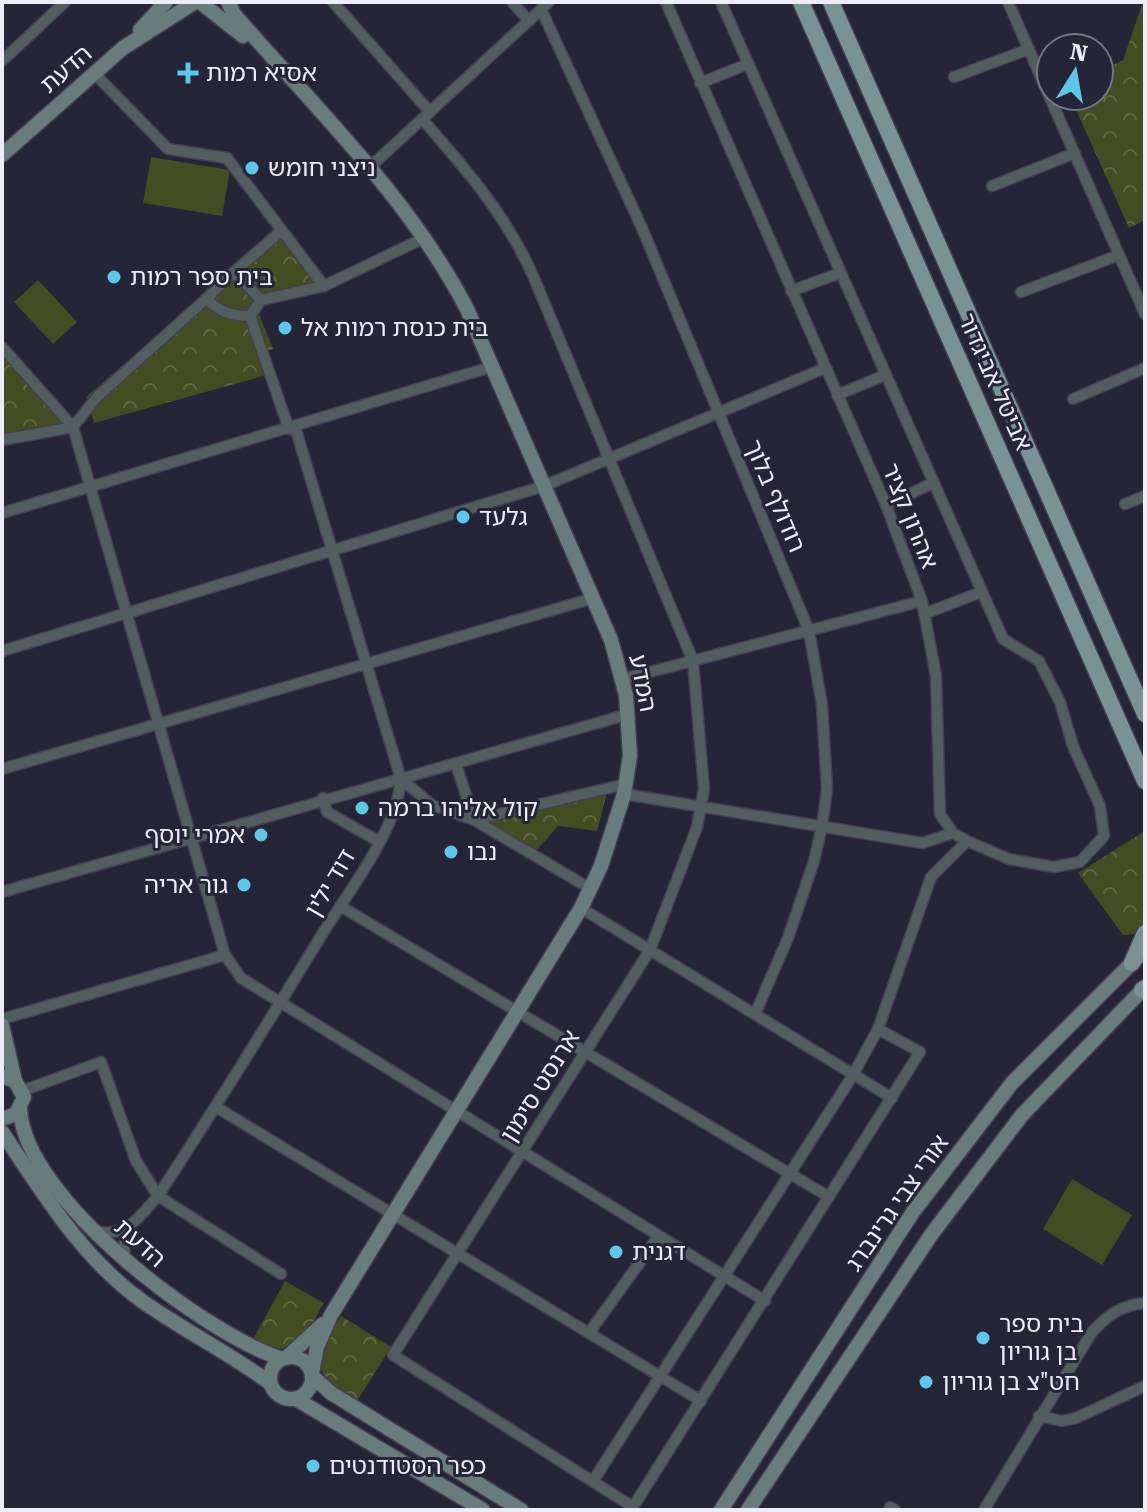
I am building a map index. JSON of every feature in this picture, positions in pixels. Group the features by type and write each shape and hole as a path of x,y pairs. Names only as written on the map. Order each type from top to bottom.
{"main road":[{"name":"אביטל אביגדור","path":"801,2 1145,781"},
{"name":"אביטל אביגדור","path":"831,2 1145,714"},
{"path":"1132,963 1145,933"}],"street":[{"path":"2,61 65,2"},
{"name":"הדעת","path":"4,150 123,48 166,2"},
{"name":"הדעת","path":"123,48 197,2"},
{"name":"המדע","path":"197,2 285,74"},
{"name":"המדע","path":"228,2 285,74 426,237 467,309 594,598 623,679 629,714 625,789 591,889 331,1315 317,1347 312,1374"},
{"name":"ארנסט סימון","path":"333,2 485,190 525,258 693,661 704,789 697,827 650,950 393,1355 593,1481"},
{"path":"512,2 529,21"},
{"name":"אהרון קציר","path":"666,2 886,505 922,601 936,676 940,814 953,833"},
{"path":"474,820 625,789 701,807 922,843 953,833 1009,859 1054,867 1080,862 1104,836 1100,806 1073,746 1060,702 1039,661 1003,639 721,2"},
{"path":"1008,2 1145,314"},
{"path":"369,168 545,6"},
{"name":"רודולף בלוך","path":"545,6 642,228 809,631 822,705 827,789 822,826 814,861 788,938 755,1014"},
{"path":"954,77 1029,49"},
{"path":"700,83 748,64"},
{"path":"94,73 168,149 227,158 280,232 324,286"},
{"path":"992,186 1075,153"},
{"path":"2,440 74,431 97,397 280,232"},
{"path":"206,299 220,311 250,316 261,300 324,286 426,237"},
{"path":"1021,292 1119,255"},
{"path":"234,272 261,300"},
{"path":"791,291 840,273"},
{"name":"דוד ילין","path":"129,1227 158,1196 340,906 394,815 401,779 292,428 250,316"},
{"path":"2,347 74,431 161,723 225,955 241,978 765,1301"},
{"path":"2,513 491,367"},
{"path":"2,651 544,486 825,368"},
{"path":"1073,399 1145,368"},
{"path":"837,395 885,375"},
{"path":"886,505 933,483"},
{"path":"1125,504 1145,496"},
{"path":"924,614 981,592"},
{"path":"2,769 594,598"},
{"path":"623,679 922,601"},
{"path":"6,891 323,798 456,764 629,714"},
{"path":"456,764 474,820"},
{"path":"401,779 432,805 474,820 591,889"},
{"path":"323,798 327,812 378,841"},
{"path":"878,1029 920,1052 633,1507 593,1481 853,1075 878,1029 931,877 967,841"},
{"path":"340,906 829,1197"},
{"path":"581,908 892,1098"},
{"name":"אורי צבי גרינברג","path":"721,1510 913,1212 1012,1083 1145,950"},
{"path":"2,1023 44,1007 225,955"},
{"name":"אורי צבי גרינברג","path":"748,1510 931,1235 1022,1115 1144,988"},
{"path":"2,1023 2,1036"},
{"path":"2,1023 20,1109 11,1117 2,1119"},
{"path":"13,1083 101,1062 136,1161 158,1196 281,1274"},
{"path":"216,1107 701,1401"},
{"name":"הדעת","path":"20,1109 24,1131 37,1156 94,1230 126,1262 151,1284 202,1316 284,1359"},
{"name":"הדעת","path":"2,1132 49,1204 115,1278 140,1299 270,1383"},
{"path":"94,1230 112,1234 129,1227"},
{"path":"126,1262 124,1245 129,1227"},
{"path":"589,1333 658,1237"},
{"path":"984,1510 1092,1332 1109,1314 1129,1305 1145,1303"},
{"name":"המדע","path":"284,1359 331,1315"},
{"path":"483,1510 296,1399 280,1396 270,1383 273,1367 284,1359 299,1358 331,1393 521,1510"},
{"path":"296,1399 310,1388 312,1374"},
{"path":"1039,1416 1062,1421 1076,1418 1145,1386"}],"green space":[{"path":"1143,2 1145,220 1129,228 1077,112 1115,112 1115,64 1123,60"},
{"path":"151,157 230,170 222,216 143,203"},
{"path":"278,231 324,286 257,309 273,349 263,353 270,374 94,423 86,397"},
{"path":"38,280 77,322 53,344 14,302"},
{"path":"2,353 73,427 2,440"},
{"path":"608,788 597,831 558,826 535,852 474,820"},
{"path":"1145,831 1145,933 1123,935 1078,873"},
{"path":"1072,1179 1132,1215 1102,1265 1043,1229"},
{"path":"285,1281 324,1303 304,1337 289,1348 279,1349 253,1339"},
{"path":"341,1316 391,1347 357,1401 330,1381 319,1364 324,1345"}],"place":[{"name":"אסיא רמות","path":"188,73"},
{"name":"ניצני חומש","path":"252,168"},
{"name":"בית ספר רמות","path":"114,277"},
{"name":"בית כנסת רמות אל","path":"285,328"},
{"name":"גלעד","path":"463,517"},
{"name":"קול אליהו ברמה","path":"362,808"},
{"name":"אמרי יוסף","path":"261,835"},
{"name":"נבו","path":"451,852"},
{"name":"גור אריה","path":"244,885"},
{"name":"דגנית","path":"616,1252"},
{"name":"בית ספר בן גוריון","path":"983,1338"},
{"name":"חט\"צ בן גוריון","path":"926,1382"},
{"name":"כפר הסטודנטים","path":"313,1466"}]}
